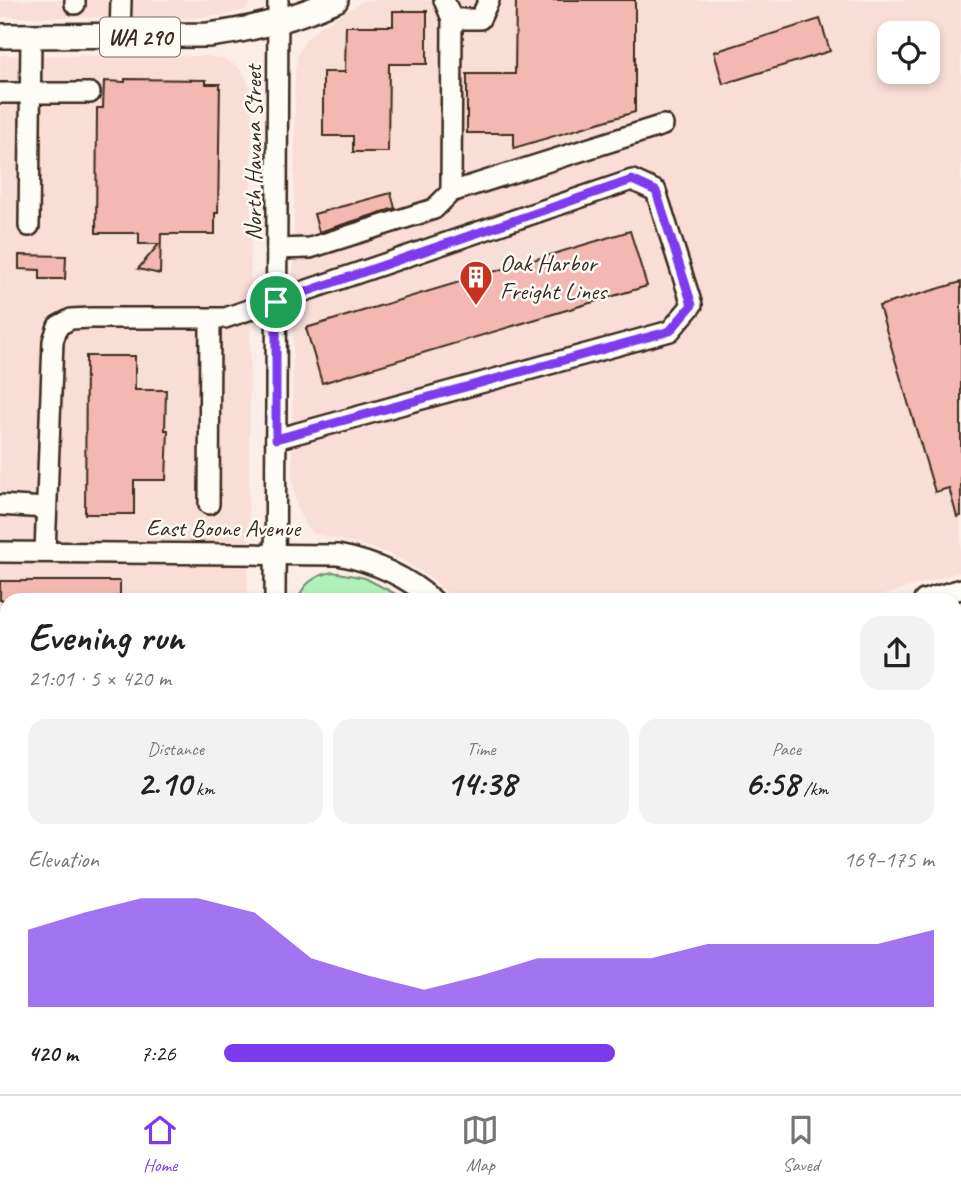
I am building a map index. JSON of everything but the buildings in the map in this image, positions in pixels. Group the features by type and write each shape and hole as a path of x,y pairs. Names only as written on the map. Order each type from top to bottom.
{"main road":[{"name":"WA 290","path":"0,36 120,37 232,33 278,11 336,0"}],"street":[{"path":"120,37 121,0"},
{"path":"444,0 452,19 451,192"},
{"path":"452,19 480,19 489,0"},
{"name":"North Havana Street","path":"275,593 278,11"},
{"path":"29,226 31,36"},
{"path":"0,93 90,93"},
{"path":"277,249 310,248 435,209 451,192 663,125"},
{"path":"45,552 52,341 58,326 71,319 91,317 210,320 225,318 632,180 656,191 692,305 670,331 276,439"},
{"path":"209,504 210,320"},
{"path":"0,505 46,508"},
{"name":"East Boone Avenue","path":"0,552 338,555 357,558 401,576 424,593"}],"shaded area":[{"path":"0,0 253,0 246,10 220,16 192,18 0,17"},
{"path":"365,0 961,0 961,572 890,593 447,593 431,578 394,556 314,534 305,525 296,505 292,476 295,71 298,54 306,39 319,27"},
{"path":"0,55 222,58 237,66 247,79 252,96 248,593 0,593"}],"green space":[{"path":"333,572 365,578 394,593 301,593 311,581"}],"place":[{"name":"Oak Harbor Freight Lines","path":"476,307"}],"route":[{"path":"632,180 656,191 692,305 670,331 276,439 276,302 632,180"}]}
